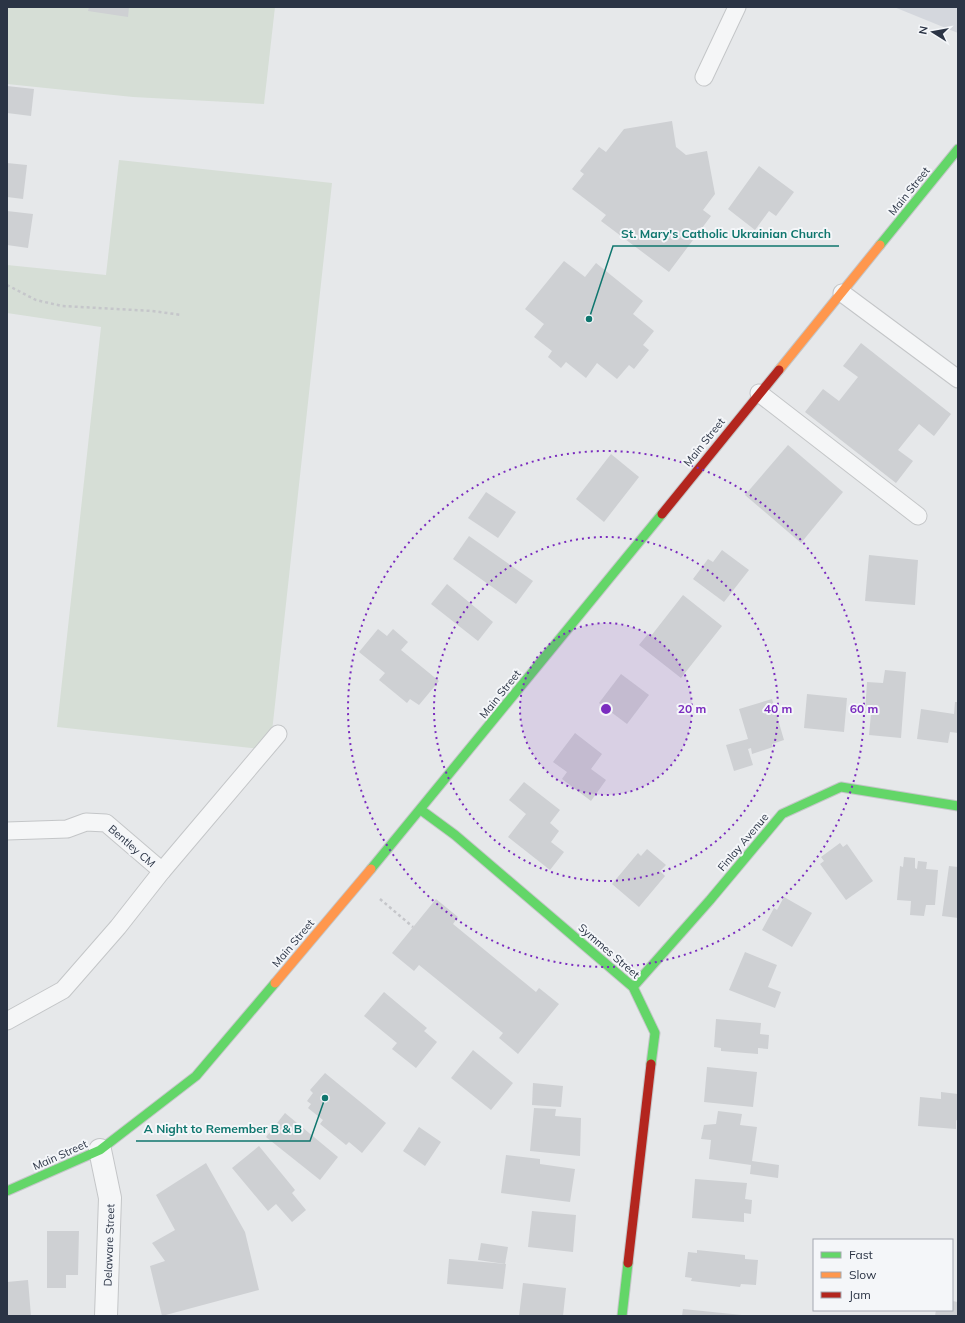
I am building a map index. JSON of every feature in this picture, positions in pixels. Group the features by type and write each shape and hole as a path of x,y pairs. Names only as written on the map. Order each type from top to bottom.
{"street":[{"name":"Main Street","path":"7,1191 100,1150 196,1076 421,810 958,149"},
{"name":"Finlay Avenue","path":"633,987 710,900 782,814 841,787 958,806"},
{"name":"Symmes Street","path":"421,810 455,835 633,987 655,1033 622,1316"},
{"name":"Delaware Street","path":"100,1150 110,1198 106,1316"}],"lane":[{"path":"704,77 737,7"},
{"path":"842,293 958,379"},
{"path":"759,393 918,516"},
{"path":"7,1021 62,990 118,927 162,871 278,734"},
{"name":"Bentley CM","path":"7,831 67,829 86,822 106,823 162,871"}],"path":[{"path":"7,285 36,300 62,306 152,311 182,315"},
{"path":"361,882 413,927"}],"shaded area":[{"path":"7,7 275,7 264,104 133,97 7,84"},
{"path":"894,7 958,7 958,33"},
{"path":"119,160 332,183 270,750 57,727 101,327 7,313 7,265 106,275"}],"building":[{"path":"89,7 129,7 128,17 88,11"},
{"path":"7,86 34,89 31,116 7,113"},
{"path":"672,121 676,147 686,155 707,151 715,194 703,210 711,216 669,272 601,221 606,215 572,189 584,174 580,171 599,147 606,152 624,129"},
{"path":"7,163 27,165 23,199 7,197"},
{"path":"759,166 794,192 776,216 769,211 755,230 728,209"},
{"path":"7,211 33,214 28,248 7,245"},
{"path":"564,261 585,277 596,263 643,301 633,314 654,331 643,345 649,350 634,369 629,365 617,379 597,363 586,378 566,362 561,368 548,357 552,351 534,337 544,324 525,309"},
{"path":"861,343 951,414 934,436 919,424 898,450 913,461 896,483 805,412 823,389 839,401 858,377 843,366"},
{"path":"788,445 843,492 801,543 745,495"},
{"path":"611,454 639,477 604,522 576,499"},
{"path":"486,492 516,512 498,538 468,518"},
{"path":"469,536 533,581 516,604 453,559"},
{"path":"722,550 749,570 724,602 693,579 708,559 713,562"},
{"path":"869,555 918,560 915,605 865,601"},
{"path":"447,584 493,622 478,641 431,604"},
{"path":"683,595 722,626 681,678 639,645 648,634 651,636"},
{"path":"378,629 387,636 393,629 408,642 401,650 439,681 419,705 410,699 407,703 379,680 385,673 359,652"},
{"path":"885,670 906,672 901,738 869,735 871,714 865,713 867,682 883,683"},
{"path":"621,674 649,695 627,724 599,703"},
{"path":"807,694 847,698 844,732 804,728"},
{"path":"772,699 784,740 772,744 773,747 752,754 751,748 748,749 753,765 734,771 726,745 748,739 739,709"},
{"path":"955,702 958,702 958,733 950,732 948,743 917,739 921,709 954,714"},
{"path":"575,733 602,754 591,769 606,780 591,801 562,779 567,772 553,762"},
{"path":"524,782 560,810 550,823 559,831 551,842 564,852 550,870 508,837 526,814 509,800"},
{"path":"840,843 843,847 847,844 873,881 846,900 820,864 824,861 821,857"},
{"path":"647,849 666,865 660,871 665,876 639,907 612,884 638,853 641,856"},
{"path":"904,857 915,858 915,868 917,869 918,861 927,862 926,869 938,870 935,905 926,905 924,916 910,915 911,901 897,900 900,866 903,867"},
{"path":"949,866 958,867 958,918 942,916"},
{"path":"784,897 812,913 792,947 762,930 774,908 777,910"},
{"path":"436,899 458,917 453,924 536,992 539,988 559,1004 518,1054 499,1038 503,1033 419,965 414,971 392,953"},
{"path":"745,952 777,965 768,987 781,992 775,1008 729,990"},
{"path":"384,992 427,1028 424,1031 437,1042 416,1068 392,1049 397,1043 364,1016"},
{"path":"716,1019 761,1023 760,1034 769,1035 768,1049 758,1048 758,1054 721,1051 721,1048 714,1047"},
{"path":"473,1050 513,1083 491,1110 451,1078"},
{"path":"707,1067 757,1072 753,1107 704,1102"},
{"path":"325,1073 386,1123 362,1153 349,1142 346,1145 320,1124 323,1120 308,1108 311,1104 307,1101 313,1093 310,1090"},
{"path":"533,1083 563,1086 561,1107 532,1105"},
{"path":"941,1092 958,1094 958,1121 956,1120 956,1129 918,1126 920,1097 941,1099"},
{"path":"534,1108 556,1109 555,1116 581,1118 580,1156 530,1151"},
{"path":"718,1111 742,1114 740,1125 757,1127 752,1161 779,1165 778,1178 750,1174 751,1165 709,1159 711,1140 701,1139 704,1125 716,1124"},
{"path":"285,1113 338,1157 320,1180 266,1137"},
{"path":"419,1127 441,1142 425,1166 403,1151"},
{"path":"259,1146 295,1190 292,1193 306,1210 292,1222 276,1204 268,1211 232,1168"},
{"path":"506,1155 540,1159 540,1164 575,1169 570,1202 501,1193"},
{"path":"206,1163 245,1232 259,1290 162,1316 150,1266 165,1261 152,1243 175,1230 156,1195"},
{"path":"695,1179 747,1183 745,1199 752,1200 751,1214 744,1213 744,1222 692,1218"},
{"path":"532,1211 576,1215 573,1252 528,1247"},
{"path":"47,1231 79,1231 78,1275 66,1275 66,1288 47,1288"},
{"path":"481,1243 508,1247 505,1264 478,1260"},
{"path":"697,1250 745,1255 745,1259 758,1260 756,1285 741,1284 740,1287 691,1281 692,1278 685,1277 688,1252 697,1253"},
{"path":"449,1259 506,1264 503,1289 447,1284"},
{"path":"28,1280 31,1316 7,1316 7,1282"},
{"path":"523,1283 566,1288 563,1316 519,1316"},
{"path":"953,1301 958,1302 958,1316 935,1316 936,1311 953,1311"},
{"path":"683,1309 742,1315 742,1316 682,1316"}],"traffic: fast":[{"path":"880,245 958,149"},
{"path":"371,869 662,514"},
{"path":"633,987 710,900 782,814 841,787 958,806"},
{"path":"421,810 455,835 633,987 655,1033 651,1064"},
{"path":"7,1191 100,1150 196,1076 275,983"},
{"path":"622,1316 628,1263"}],"traffic: slow":[{"path":"779,370 880,245"},
{"path":"275,983 371,869"}],"traffic: jam":[{"path":"662,514 779,370"},
{"path":"628,1263 651,1064"}],"place":[{"name":"St. Mary's Catholic Ukrainian Church","path":"589,319"},
{"name":"A Night to Remember B & B","path":"325,1098"}]}
